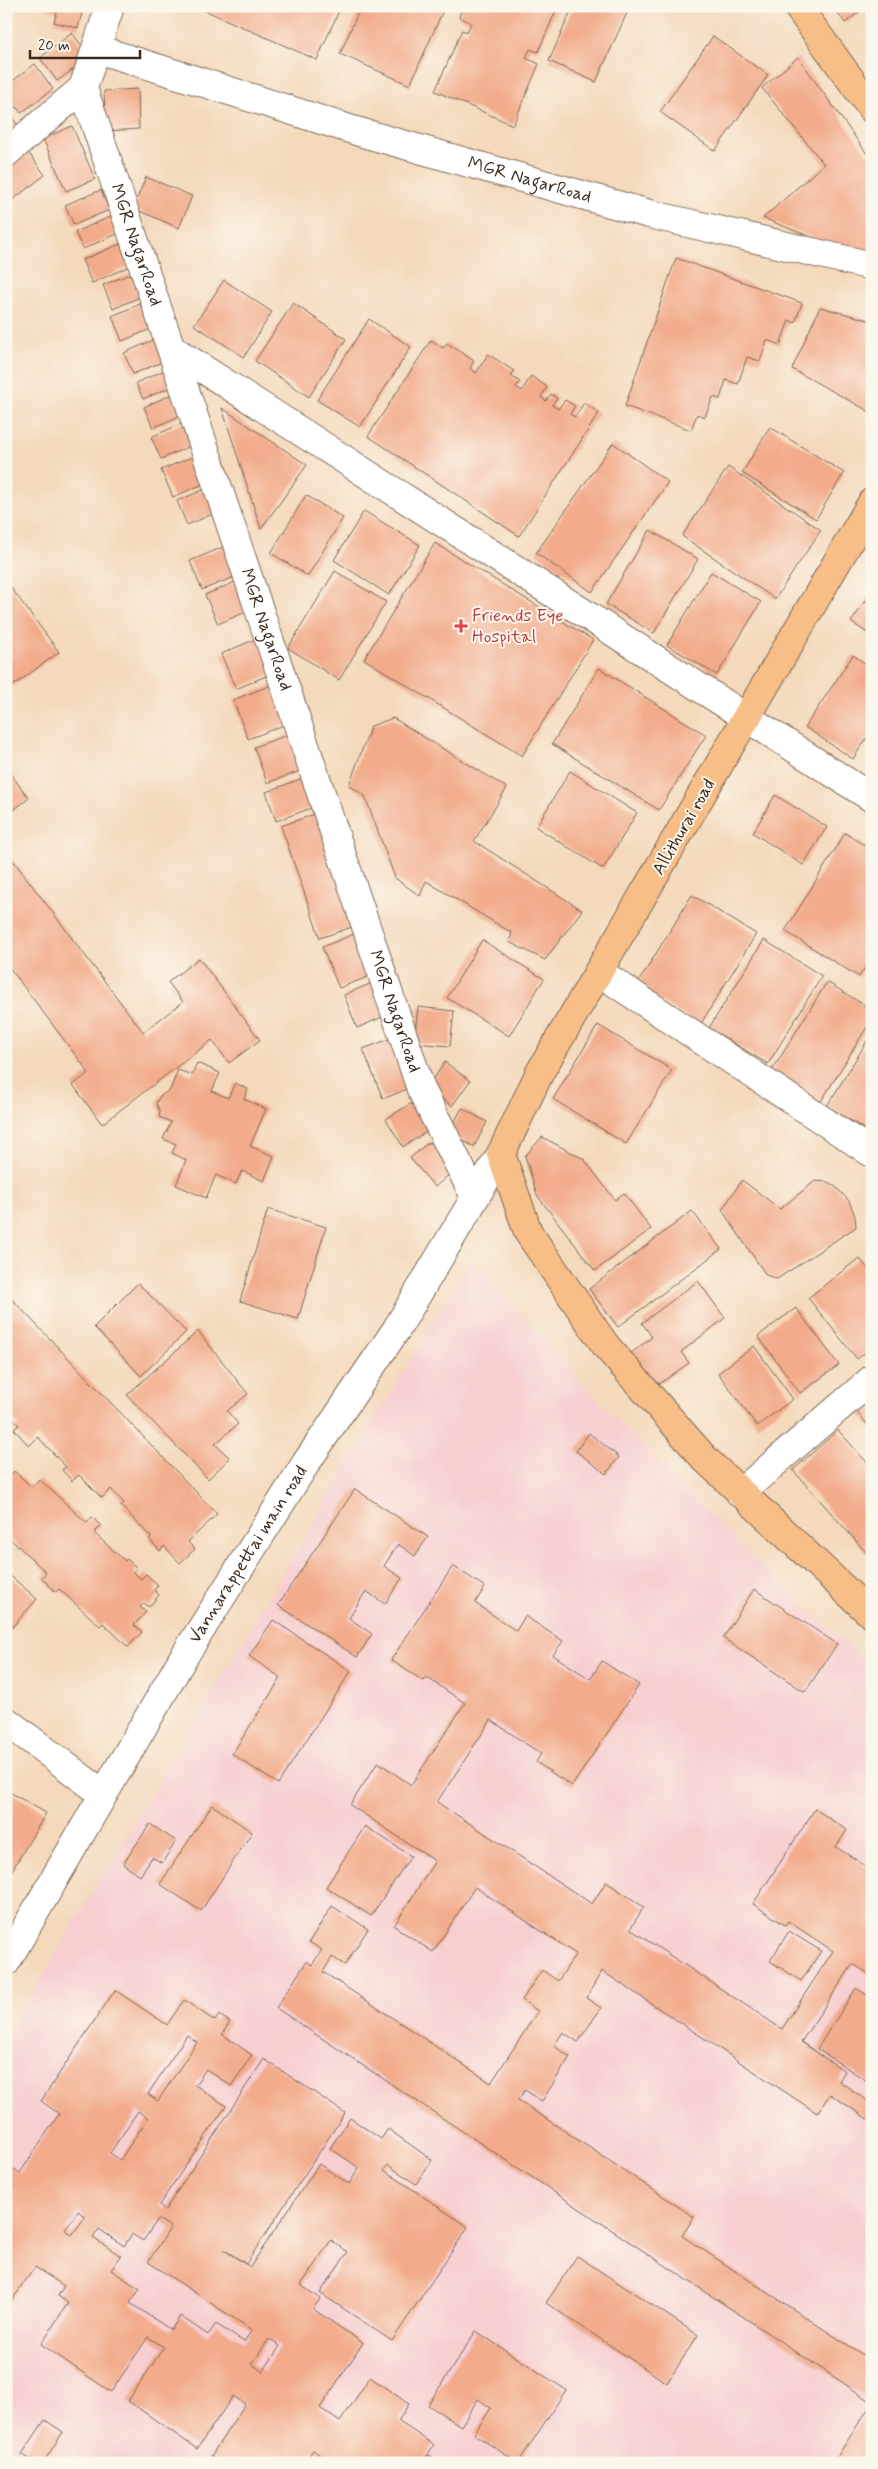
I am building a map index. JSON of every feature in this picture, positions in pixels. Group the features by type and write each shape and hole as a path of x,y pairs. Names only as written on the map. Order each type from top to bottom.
{"main road":[{"path":"796,6 872,109"},
{"name":"Allithurai road","path":"501,1154 540,1072 872,502"},
{"path":"501,1154 528,1232 606,1346 705,1458 740,1493 872,1615"}],"street":[{"path":"6,153 83,88 110,6"},
{"name":"MGR NagarRoad","path":"97,49 356,130 649,214 872,266"},
{"name":"MGR NagarRoad","path":"83,88 421,1089 475,1197"},
{"path":"172,349 872,798"},
{"path":"599,972 872,1153"},
{"name":"Vannarappettai main road","path":"6,1962 183,1658 306,1463 396,1330 501,1154"},
{"path":"740,1493 872,1379"},
{"path":"6,1721 103,1794"}],"shaded area":[{"path":"471,1259 601,1404 756,1561 872,1667 872,2463 8,2463 6,2460 6,2037"}],"building":[{"path":"47,6 84,6 78,28 54,22 57,12 46,9"},
{"path":"195,6 341,6 317,60"},
{"path":"361,6 445,6 410,85 340,54"},
{"path":"463,6 558,6 538,52 530,49 526,58 539,64 513,125 435,91 462,30 467,32 471,23 459,17"},
{"path":"573,6 630,6 596,82 549,61"},
{"path":"833,6 867,6 845,23"},
{"path":"72,33 90,57 57,81 40,58"},
{"path":"713,36 768,75 715,151 660,112"},
{"path":"798,57 872,161 872,256 844,250 763,218 824,164 762,88"},
{"path":"35,64 53,89 21,113 6,93 6,86"},
{"path":"138,89 139,129 106,131 104,91"},
{"path":"6,110 18,125 6,134"},
{"path":"72,126 95,179 66,191 43,139"},
{"path":"28,152 45,175 11,201 6,195 6,169"},
{"path":"146,177 192,196 179,228 133,208"},
{"path":"101,190 109,210 74,225 65,205"},
{"path":"112,216 119,233 83,249 75,232"},
{"path":"120,244 130,266 92,283 82,260"},
{"path":"676,258 802,303 795,323 789,320 780,345 767,340 760,361 747,357 738,384 726,380 720,399 713,397 705,417 697,414 691,430 625,406"},
{"path":"130,274 140,297 113,309 103,285"},
{"path":"224,280 272,312 244,357 194,325"},
{"path":"293,303 346,339 309,397 255,361"},
{"path":"140,304 151,329 122,341 112,316"},
{"path":"820,307 872,321 872,413 792,369"},
{"path":"369,319 411,347 360,427 317,400"},
{"path":"158,338 167,360 133,374 124,353"},
{"path":"431,340 443,348 447,343 474,361 470,368 476,373 488,354 514,371 511,376 520,382 516,387 522,391 531,376 547,387 541,397 546,401 551,394 557,398 552,405 558,409 565,400 575,406 570,414 575,417 584,403 599,413 519,536 368,436"},
{"path":"169,368 176,385 143,399 136,383"},
{"path":"177,392 186,413 153,428 144,407"},
{"path":"222,408 307,465 261,529"},
{"path":"185,422 195,444 161,459 151,437"},
{"path":"770,427 844,473 816,519 742,473"},
{"path":"613,443 668,482 592,592 536,553"},
{"path":"196,455 208,482 173,497 161,470"},
{"path":"728,467 821,530 775,599 682,536"},
{"path":"210,487 220,511 187,525 177,501"},
{"path":"306,495 343,518 308,576 271,553"},
{"path":"364,511 420,545 389,595 334,560"},
{"path":"650,530 698,559 654,633 606,604"},
{"path":"435,543 593,640 522,756 364,659"},
{"path":"230,544 242,574 202,590 190,561"},
{"path":"335,571 386,602 339,680 288,648"},
{"path":"711,572 761,602 717,675 667,645"},
{"path":"242,579 255,608 218,624 205,595"},
{"path":"6,581 59,652 6,691"},
{"path":"872,592 872,636 851,622"},
{"path":"260,637 275,672 236,689 221,654"},
{"path":"853,655 872,668 872,730 853,759 805,727"},
{"path":"599,668 706,735 659,810 552,744"},
{"path":"277,683 292,722 248,739 233,700"},
{"path":"393,718 507,788 474,841 582,910 545,960 509,942 512,933 426,881 420,896 395,878 365,796 349,785 371,726"},
{"path":"296,732 309,768 267,783 254,747"},
{"path":"6,768 29,798 6,816"},
{"path":"570,771 637,813 603,869 536,827"},
{"path":"311,775 322,804 276,821 266,792"},
{"path":"775,795 827,827 803,865 753,833"},
{"path":"323,811 361,924 320,938 281,826"},
{"path":"845,833 872,850 872,956 859,977 785,931"},
{"path":"6,851 143,1032 183,1002 168,982 199,958 260,1040 229,1063 212,1040 102,1124 73,1085 89,1073 6,963"},
{"path":"692,895 756,934 700,1025 636,986"},
{"path":"359,932 376,974 339,988 322,947"},
{"path":"482,940 544,979 509,1036 447,998"},
{"path":"764,940 822,976 768,1064 709,1028"},
{"path":"374,982 387,1015 357,1028 344,995"},
{"path":"827,982 872,1010 872,1019 820,1103 771,1072"},
{"path":"418,1007 454,1011 450,1046 414,1043"},
{"path":"598,1025 672,1070 626,1144 553,1099"},
{"path":"872,1033 872,1134 827,1106"},
{"path":"392,1038 412,1087 383,1099 363,1049"},
{"path":"445,1062 470,1081 452,1106 427,1088"},
{"path":"197,1063 220,1073 212,1091 228,1098 235,1083 248,1089 244,1099 266,1109 250,1146 274,1156 264,1181 242,1171 236,1184 216,1175 206,1198 176,1185 186,1160 172,1153 176,1144 163,1139 171,1122 159,1117 160,1112 156,1103 160,1096 170,1090 178,1070 192,1075"},
{"path":"415,1101 432,1128 403,1147 386,1119"},
{"path":"462,1108 487,1122 474,1147 449,1132"},
{"path":"542,1137 584,1159 615,1200 624,1193 651,1229 595,1271 537,1195 525,1156"},
{"path":"429,1142 453,1171 435,1187 410,1158"},
{"path":"742,1180 780,1209 815,1181 828,1182 837,1188 849,1201 855,1216 856,1227 777,1279 766,1275 722,1210"},
{"path":"268,1209 326,1227 298,1319 240,1301"},
{"path":"692,1211 721,1249 618,1327 589,1289"},
{"path":"859,1258 872,1273 872,1347 857,1359 808,1298"},
{"path":"698,1281 725,1318 681,1352 689,1363 655,1387 630,1354 652,1337 642,1323"},
{"path":"138,1283 186,1332 141,1376 94,1327"},
{"path":"9,1296 217,1514 188,1542 195,1549 180,1563 164,1546 160,1551 149,1539 151,1537 121,1506 124,1503 111,1489 102,1498 79,1475 72,1481 62,1470 66,1467 38,1437 29,1446 14,1429 19,1425 6,1412 6,1298"},
{"path":"796,1308 839,1365 800,1393 758,1336"},
{"path":"198,1331 248,1394 227,1411 238,1424 215,1444 230,1458 208,1479 127,1395"},
{"path":"754,1346 793,1399 757,1426 718,1373"},
{"path":"872,1394 872,1430 854,1409"},
{"path":"838,1430 872,1468 872,1559 793,1470"},
{"path":"589,1433 619,1457 606,1474 576,1451"},
{"path":"6,1471 11,1475 14,1471 32,1487 39,1479 87,1523 92,1517 101,1526 94,1533 125,1561 127,1559 137,1568 133,1572 141,1579 146,1574 158,1585 154,1590 159,1595 149,1607 144,1603 140,1607 146,1612 134,1625 142,1632 128,1647 103,1623 100,1626 59,1589 56,1592 42,1578 46,1572 6,1535"},
{"path":"355,1489 428,1537 415,1556 398,1544 384,1566 402,1578 385,1604 366,1591 349,1618 372,1634 357,1657 278,1605"},
{"path":"453,1566 485,1587 475,1603 516,1631 525,1616 563,1641 553,1655 590,1679 602,1661 639,1685 572,1786 536,1762 541,1754 491,1720 437,1802 592,1904 606,1882 644,1907 630,1929 782,2029 833,1951 788,1921 785,1925 753,1904 815,1809 847,1830 836,1847 872,1870 872,1976 853,1964 801,2042 845,2071 839,2081 872,2104 872,2122 830,2094 817,2113 602,1971 586,1998 601,2008 578,2042 563,2032 554,2046 570,2057 542,2101 525,2090 518,2100 694,2217 682,2236 872,2361 872,2402 276,2008 307,1961 312,1965 322,1950 309,1942 332,1906 368,1929 345,1965 332,1957 323,1972 491,2083 538,2011 522,2000 542,1970 558,1981 576,1954 475,1887 433,1952 394,1926 435,1861 350,1805 378,1762 411,1785 465,1703 426,1677 423,1681 391,1660"},
{"path":"6,1572 37,1599 6,1634"},
{"path":"754,1589 837,1644 805,1692 723,1638"},
{"path":"273,1620 351,1671 278,1784 232,1754 281,1678 249,1656"},
{"path":"6,1790 46,1813 8,1877 6,1876"},
{"path":"212,1805 252,1832 201,1911 160,1884"},
{"path":"150,1824 176,1841 162,1863 152,1857 140,1876 123,1864"},
{"path":"365,1826 411,1856 371,1916 326,1887"},
{"path":"789,1931 821,1951 801,1981 770,1961"},
{"path":"856,1988 872,1998 872,2084 817,2049"},
{"path":"115,1990 167,2025 184,2000 215,2021 219,2015 230,2022 222,2034 252,2055 231,2086 206,2069 195,2085 226,2106 159,2205 165,2210 264,2059 345,2113 246,2264 223,2249 250,2267 319,2164 349,2184 359,2168 330,2148 350,2118 381,2139 388,2129 432,2160 416,2184 388,2165 384,2170 468,2227 392,2341 320,2293 348,2252 331,2240 301,2285 320,2299 313,2309 363,2343 320,2408 340,2422 370,2377 409,2404 398,2421 434,2445 422,2463 327,2463 328,2461 313,2450 304,2463 221,2463 211,2456 245,2404 233,2396 197,2449 128,2401 164,2347 148,2337 111,2392 41,2344 68,2303 58,2296 64,2286 35,2267 6,2309 6,2164 20,2173 59,2114 41,2101","holes":["187,2035 197,2042 158,2101 148,2094","138,2111 148,2118 120,2160 110,2153","78,2211 85,2217 72,2235 65,2230","158,2219 171,2227 148,2262 252,2330 244,2342 216,2324 208,2335 180,2316 171,2330 130,2303 140,2289 111,2270 121,2256 93,2238 99,2229 124,2246 132,2234 143,2241","269,2339 280,2346 263,2372 252,2364"]},
{"path":"577,2256 698,2335 667,2383 546,2303"},
{"path":"476,2331 566,2390 518,2463 474,2434 491,2408 478,2399 461,2426 428,2405"},
{"path":"870,2406 872,2463 833,2463"},
{"path":"45,2420 63,2432 43,2463 35,2463 22,2454"},
{"path":"429,2455 440,2463 424,2463"}],"place":[{"name":"Friends Eye Hospital","path":"461,626"}]}
